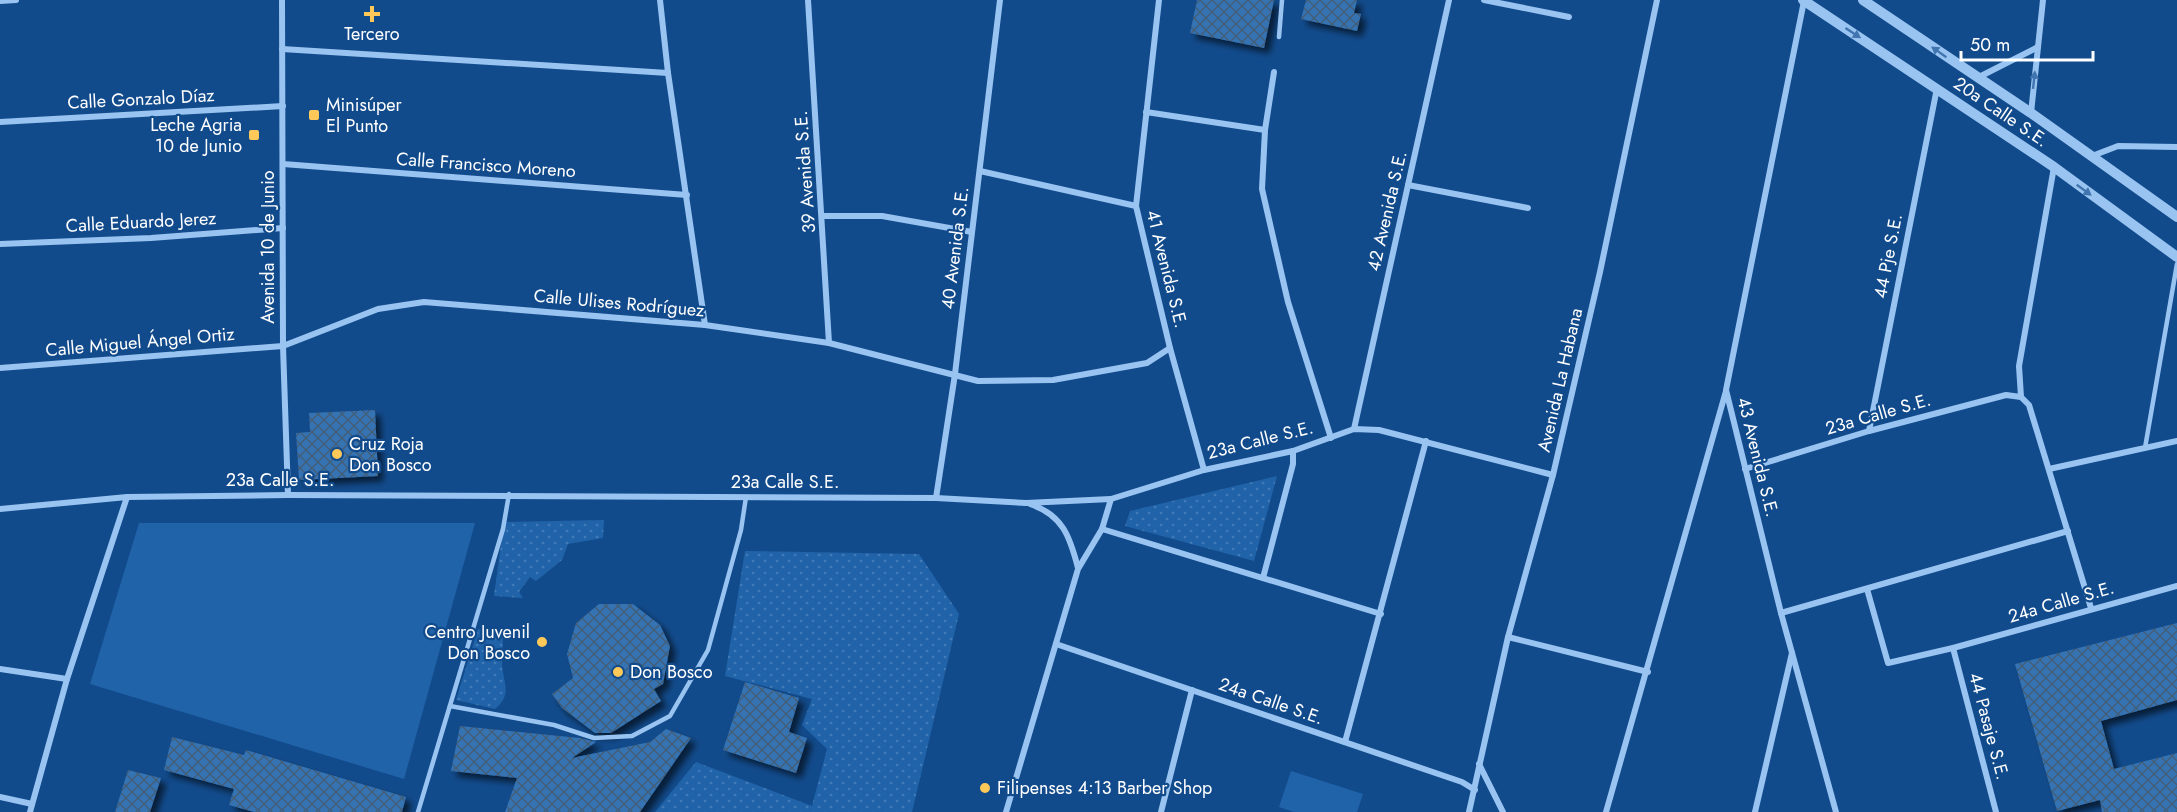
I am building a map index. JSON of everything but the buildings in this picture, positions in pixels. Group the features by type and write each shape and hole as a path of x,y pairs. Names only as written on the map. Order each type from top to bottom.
{"street":[{"path":"0,1 16,0"},
{"name":"Avenida 10 de Junio","path":"282,0 283,346 288,495"},
{"path":"660,0 668,73 705,325"},
{"name":"39 Avenida S.E.","path":"808,0 824,216 830,343"},
{"name":"40 Avenida S.E.","path":"936,498 955,374 1000,0"},
{"name":"41 Avenida S.E.","path":"1159,0 1136,206 1170,348 1204,470"},
{"name":"42 Avenida S.E.","path":"1354,429 1449,0"},
{"path":"1484,0 1569,17"},
{"name":"Avenida La Habana","path":"1469,812 1508,637 1553,475 1600,272 1657,0"},
{"name":"20a Calle S.E.","path":"1804,0 2054,167 2177,257"},
{"name":"43 Avenida S.E.","path":"1804,0 1726,390 1781,613 1836,812"},
{"name":"20a Calle S.E.","path":"1863,0 2031,113 2177,217"},
{"path":"2031,113 2043,0"},
{"path":"1977,78 2038,47"},
{"path":"282,49 668,73"},
{"path":"1274,72 1265,130 1262,189 1288,302 1330,438"},
{"name":"44 Pje S.E.","path":"1869,431 1937,88"},
{"name":"Calle Gonzalo Díaz","path":"0,122 283,106"},
{"path":"1146,112 1265,130"},
{"path":"2092,156 2118,146 2177,147"},
{"name":"Calle Francisco Moreno","path":"283,164 687,195"},
{"path":"2054,167 2019,366 2021,398 2029,405 2091,608"},
{"path":"980,171 1136,206"},
{"path":"1408,184 1528,208"},
{"path":"824,216 882,216 972,232"},
{"name":"Calle Eduardo Jerez","path":"0,244 151,238 283,228"},
{"name":"Calle Ulises Rodríguez","path":"283,346 378,309 424,302 705,325 830,343 978,381 1053,380 1147,363 1170,348"},
{"name":"Calle Miguel Ángel Ortiz","path":"0,368 283,346"},
{"path":"1606,812 1648,672 1726,390"},
{"name":"23a Calle S.E.","path":"1745,469 1869,431 2006,395 2021,398"},
{"name":"23a Calle S.E.","path":"0,509 127,496 509,494 936,498 1026,503 1111,499 1204,470 1293,451 1354,429 1379,430 1553,475"},
{"path":"1345,742 1426,441"},
{"path":"2049,469 2177,441"},
{"path":"1263,578 1293,464 1293,451"},
{"path":"30,812 67,679 127,496"},
{"path":"1006,812 1078,569 1102,528 1111,499"},
{"path":"1026,503 1044,509 1060,521 1070,537 1078,569"},
{"path":"1102,528 1381,614"},
{"path":"1781,613 2068,531"},
{"name":"24a Calle S.E.","path":"1867,589 1888,663 1953,648 2177,586"},
{"path":"1508,637 1648,672"},
{"name":"24a Calle S.E.","path":"1056,644 1462,782 1475,790"},
{"name":"44 Pasaje S.E.","path":"1953,648 1996,812"},
{"path":"1755,812 1792,652"},
{"path":"0,669 67,679"},
{"path":"1161,812 1192,690"},
{"path":"1479,764 1503,812"},
{"path":"0,797 32,804"}],"lane":[{"path":"1279,37 1282,0"},
{"path":"2145,448 2177,264"},
{"path":"418,812 503,529 509,494"},
{"path":"450,706 554,725 594,738 632,736 670,717 708,650 741,530 746,496"}],"shaded area":[{"path":"1277,476 1254,561 1125,526 1130,511"},
{"path":"604,520 603,538 568,544 562,560 536,581 530,577 519,592 523,598 494,596 504,522"},
{"path":"139,523 475,523 404,779 90,684"},
{"path":"745,551 919,554 959,614 912,812 655,812 696,762 812,806 827,749 802,725 812,699 725,676"},
{"path":"478,629 503,634 502,664 506,688 501,704 495,709 456,700"},
{"path":"1291,771 1363,794 1357,812 1294,812 1279,807"}],"place":[{"name":"Tercero","path":"372,14"},
{"name":"Minisúper El Punto","path":"314,115"},
{"name":"Leche Agria 10 de Junio","path":"254,135"},
{"name":"Cruz Roja Don Bosco","path":"337,454"},
{"name":"Centro Juvenil Don Bosco","path":"542,642"},
{"name":"Don Bosco","path":"618,672"},
{"name":"Filipenses 4:13 Barber Shop","path":"985,788"}]}
